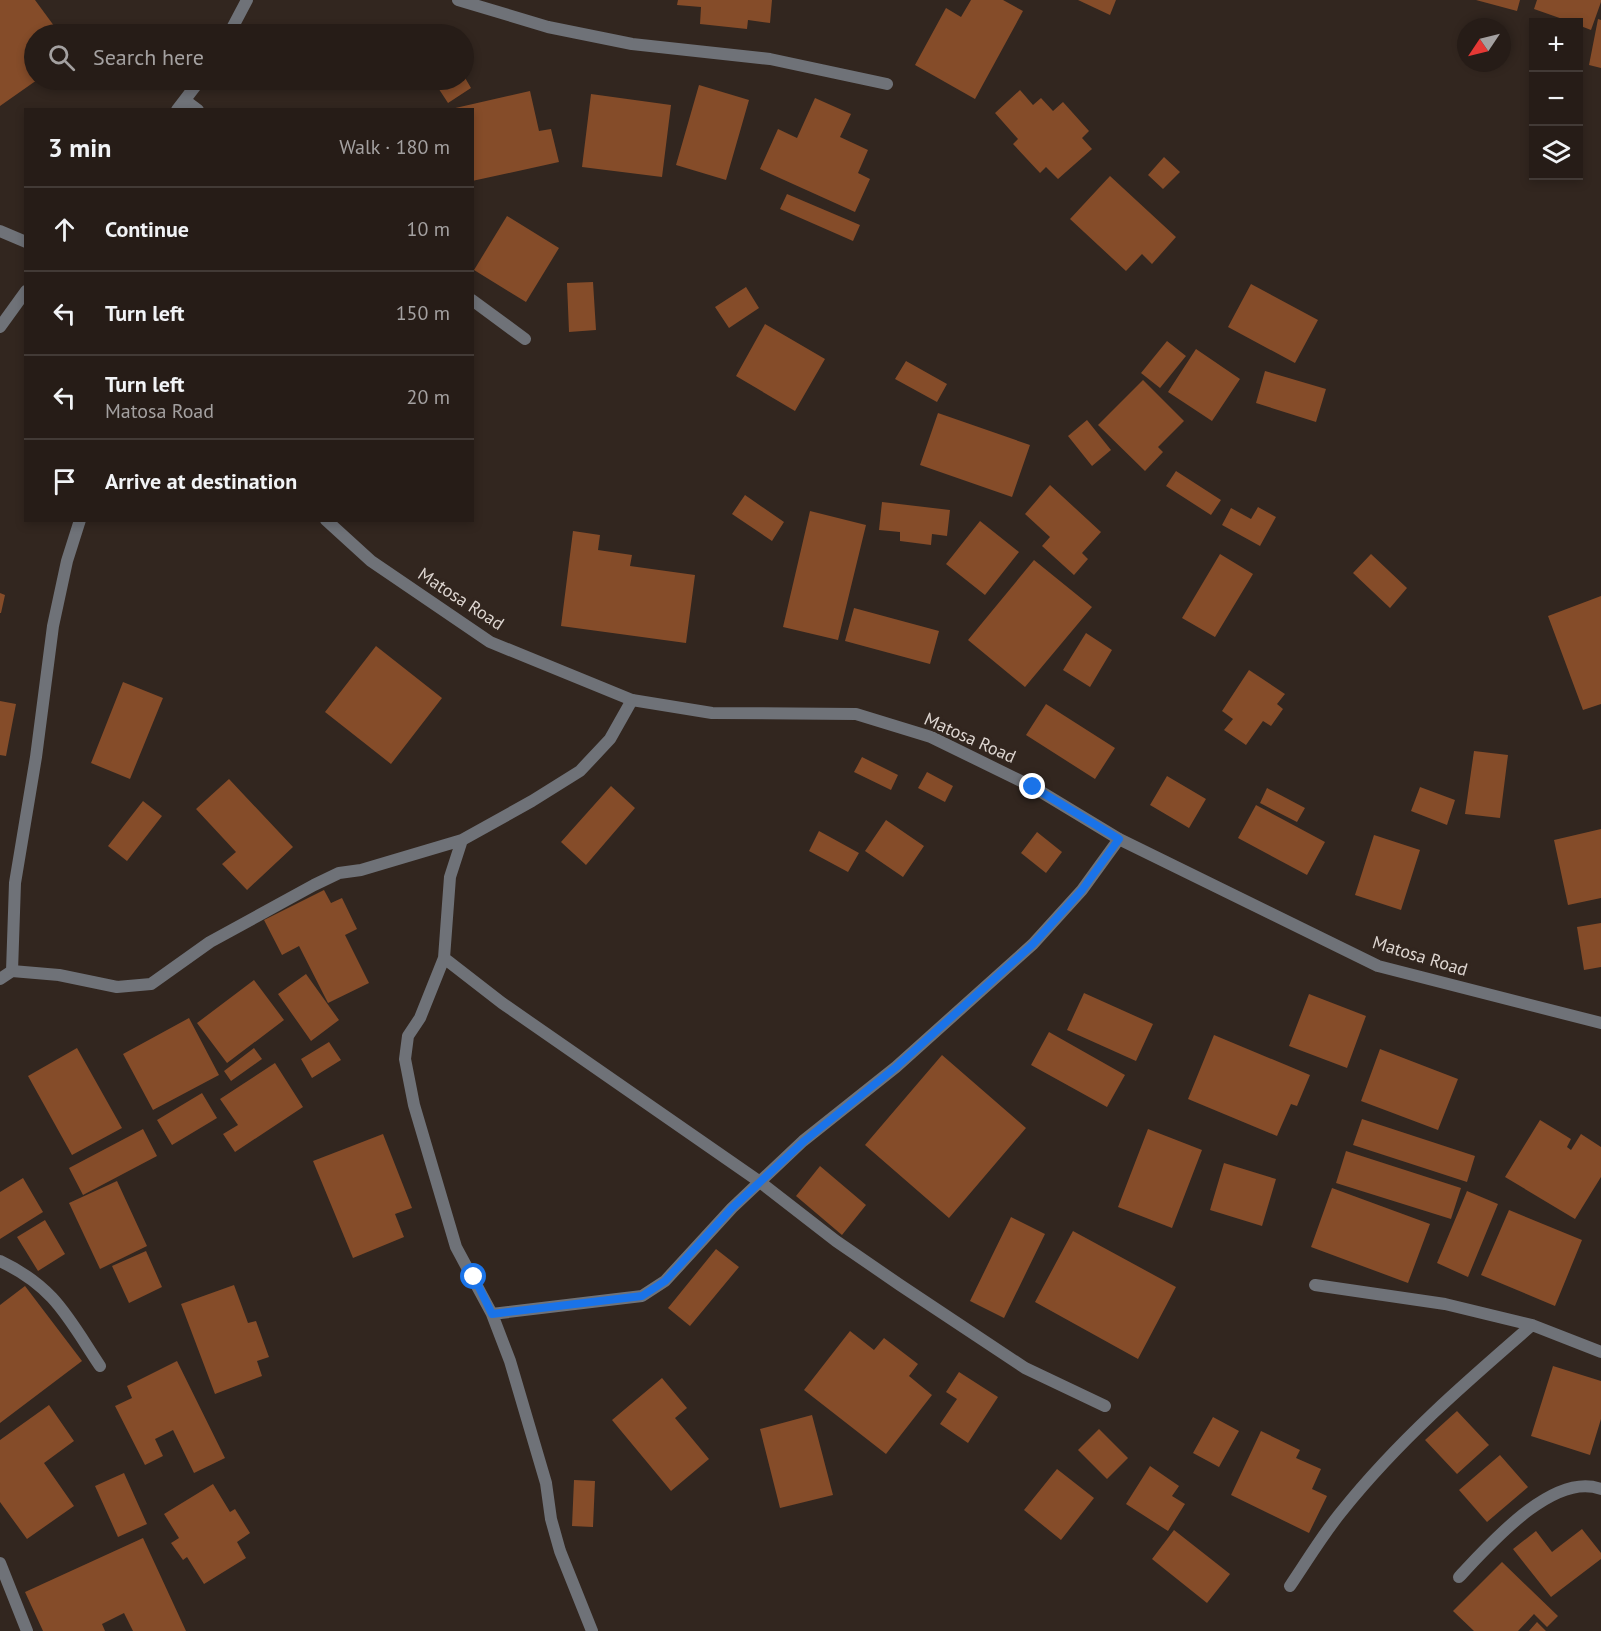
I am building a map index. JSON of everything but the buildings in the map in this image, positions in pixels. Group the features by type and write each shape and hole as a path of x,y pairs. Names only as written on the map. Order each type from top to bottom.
{"street":[{"path":"235,24 248,0"},
{"path":"458,0 548,27 632,44 770,58 887,84"},
{"path":"181,105 192,90"},
{"path":"0,231 24,241"},
{"path":"0,327 24,294"},
{"path":"474,301 525,339"},
{"path":"12,971 15,883 36,757 53,626 67,561 79,522"},
{"name":"Matosa Road","path":"328,522 371,561 490,642 632,700 712,713 856,714 931,737 975,756 1033,787 1119,839 1378,966 1601,1023"},
{"path":"0,979 12,971 59,975 117,987 150,984 210,942 339,873 361,870 462,840 532,801 580,771 610,739 632,700"},
{"path":"492,1314 642,1296 665,1281 760,1182 804,1141 896,1067 1033,944 1082,890 1119,839"},
{"path":"462,840 450,877 444,958 420,1018 408,1036 405,1059 414,1105 456,1247 492,1314 536,1444 560,1551 592,1631"},
{"path":"444,958 502,1003 760,1182 836,1241 1025,1368 1105,1406"},
{"path":"0,1261 32,1278 54,1297 100,1366"},
{"path":"1315,1285 1444,1304 1532,1325 1601,1352"},
{"path":"1290,1586 1341,1512 1372,1476 1446,1400 1532,1325"},
{"path":"1460,1577 1503,1531 1563,1488 1590,1484 1601,1489"},
{"path":"0,1563 27,1631"}],"route":[{"path":"474,1277 492,1314 642,1296 665,1281 732,1208 804,1141 896,1067 1033,944 1082,890 1119,839 1033,787"}]}
